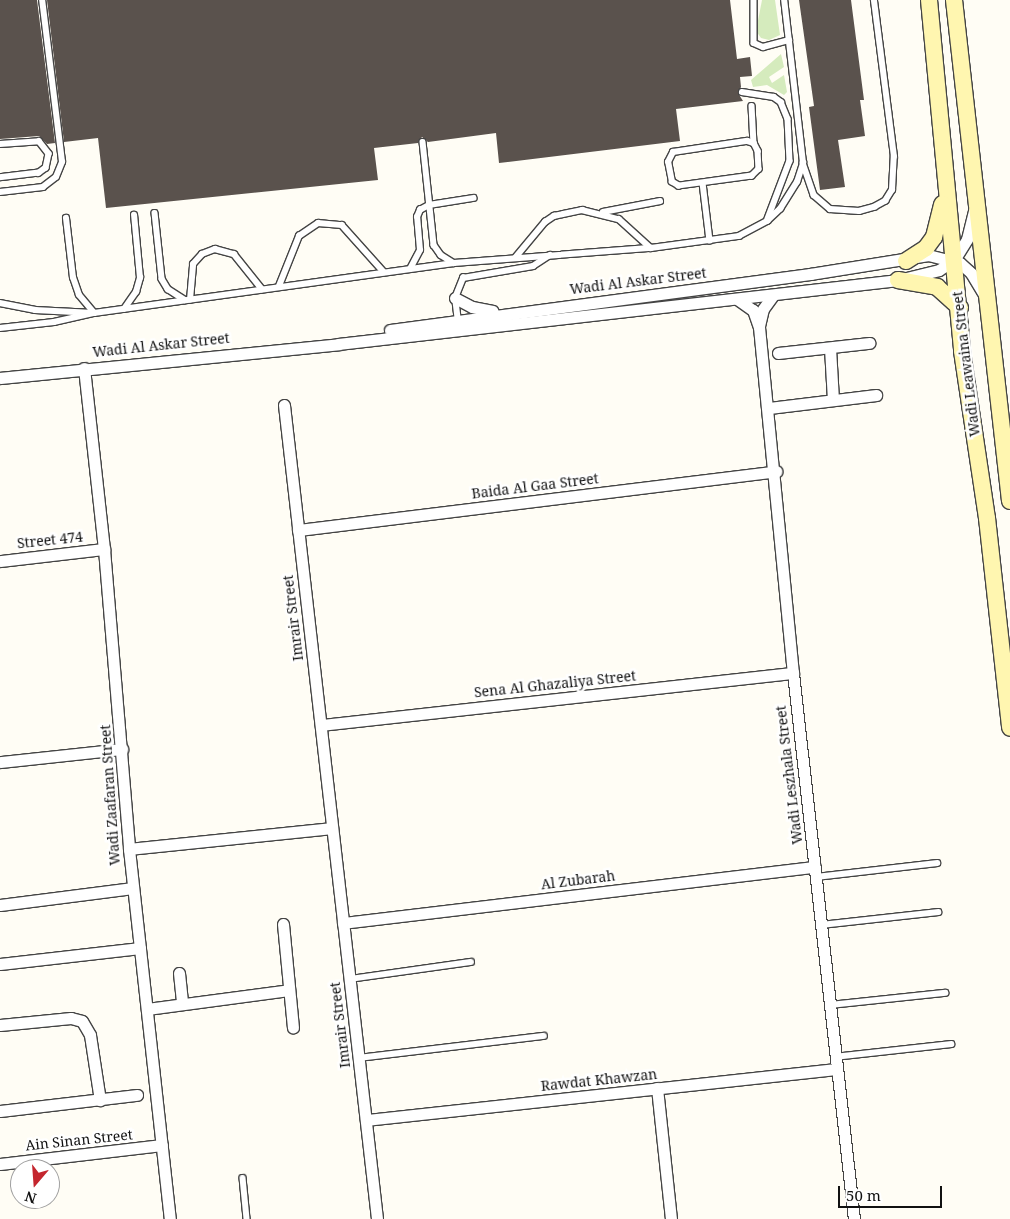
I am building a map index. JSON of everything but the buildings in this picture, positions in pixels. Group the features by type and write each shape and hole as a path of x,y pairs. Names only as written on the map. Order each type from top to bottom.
{"main road":[{"name":"Wadi Leawaina Street","path":"928,0 946,160 960,308 962,351 986,518 1010,728"},
{"name":"Wadi Leawaina Street","path":"954,0 985,298 1010,501"},
{"path":"906,261 926,248 936,232 946,160"},
{"path":"898,280 937,287 960,308"}],"street":[{"path":"954,260 968,235 975,199"},
{"name":"Wadi Al Askar Street","path":"458,324 508,312 906,261 928,255 954,260 971,273 985,298"},
{"name":"Wadi Al Askar Street","path":"0,378 326,343 344,337 458,324 773,295 898,280 939,270 954,260"},
{"name":"Wadi Leszhala Street","path":"759,327 763,309 773,295"},
{"path":"455,298 478,308 508,312"},
{"name":"Wadi Leszhala Street","path":"738,298 753,310 759,327 776,471 792,673 816,872 835,1069 854,1219"},
{"path":"778,353 868,343"},
{"path":"830,348 833,400"},
{"name":"Wadi Zaafaran Street","path":"84,368 104,549 129,849 170,1219"},
{"path":"768,408 876,395"},
{"name":"Imrair Street","path":"284,405 377,1219"},
{"name":"Baida Al Gaa Street","path":"298,530 776,471"},
{"name":"Street 474","path":"0,561 104,549"},
{"name":"Sena Al Ghazaliya Street","path":"321,725 792,673"},
{"path":"0,762 122,749"},
{"path":"129,849 332,828"},
{"name":"Al Zubarah","path":"343,923 816,872"},
{"path":"0,905 133,888"},
{"path":"283,924 293,1028"},
{"path":"0,964 140,948"},
{"path":"179,973 182,1004"},
{"path":"147,1009 289,990"},
{"path":"0,1025 71,1018 82,1021 89,1030 100,1100"},
{"name":"Rawdat Khawzan","path":"366,1120 835,1069"},
{"path":"657,1088 671,1219"},
{"path":"0,1111 137,1095"},
{"name":"Ain Sinan Street","path":"0,1164 162,1145"}],"lane":[{"path":"0,192 43,187 56,177 62,162 42,0"},
{"path":"754,0 754,43 763,47 788,40"},
{"path":"784,0 802,163 814,196 830,209 859,211 874,207 885,201 892,190 894,157 874,0"},
{"path":"742,92 774,97 781,102 788,120 790,161 767,221"},
{"path":"752,106 754,143 760,165 756,175 703,183 674,184 668,166 671,155 689,148 747,141 754,143"},
{"path":"0,144 39,141 49,154 46,168 39,173 0,178"},
{"path":"423,142 434,245 441,256 454,263"},
{"path":"0,328 54,322 94,313 279,286 454,263 651,248 739,236 767,221 789,196 802,163"},
{"path":"703,183 710,241"},
{"path":"410,269 420,250 418,213 429,205 473,198"},
{"path":"601,213 660,201"},
{"path":"515,258 537,229 554,216 582,210 601,213 619,220 651,248"},
{"path":"154,214 162,279 168,289 188,300"},
{"path":"124,309 136,292 140,278 134,215"},
{"path":"66,218 73,278 79,295 94,313"},
{"path":"279,286 299,236 318,223 330,222 346,229 384,272"},
{"path":"188,300 193,264 202,254 215,249 234,254 262,289"},
{"path":"458,324 455,298 463,278 533,266 550,255"},
{"path":"0,303 35,310 94,313"},
{"path":"816,872 937,863"},
{"path":"821,925 938,912"},
{"path":"350,979 471,962"},
{"path":"829,1005 945,993"},
{"path":"359,1058 544,1036"},
{"path":"834,1057 952,1044"},
{"path":"243,1178 247,1219"}],"green space":[{"path":"762,0 775,0 780,35 769,40 761,38 756,31"},
{"path":"781,54 784,67 769,77 772,83 784,75 787,92 784,95 767,85 753,87 751,80"}]}
